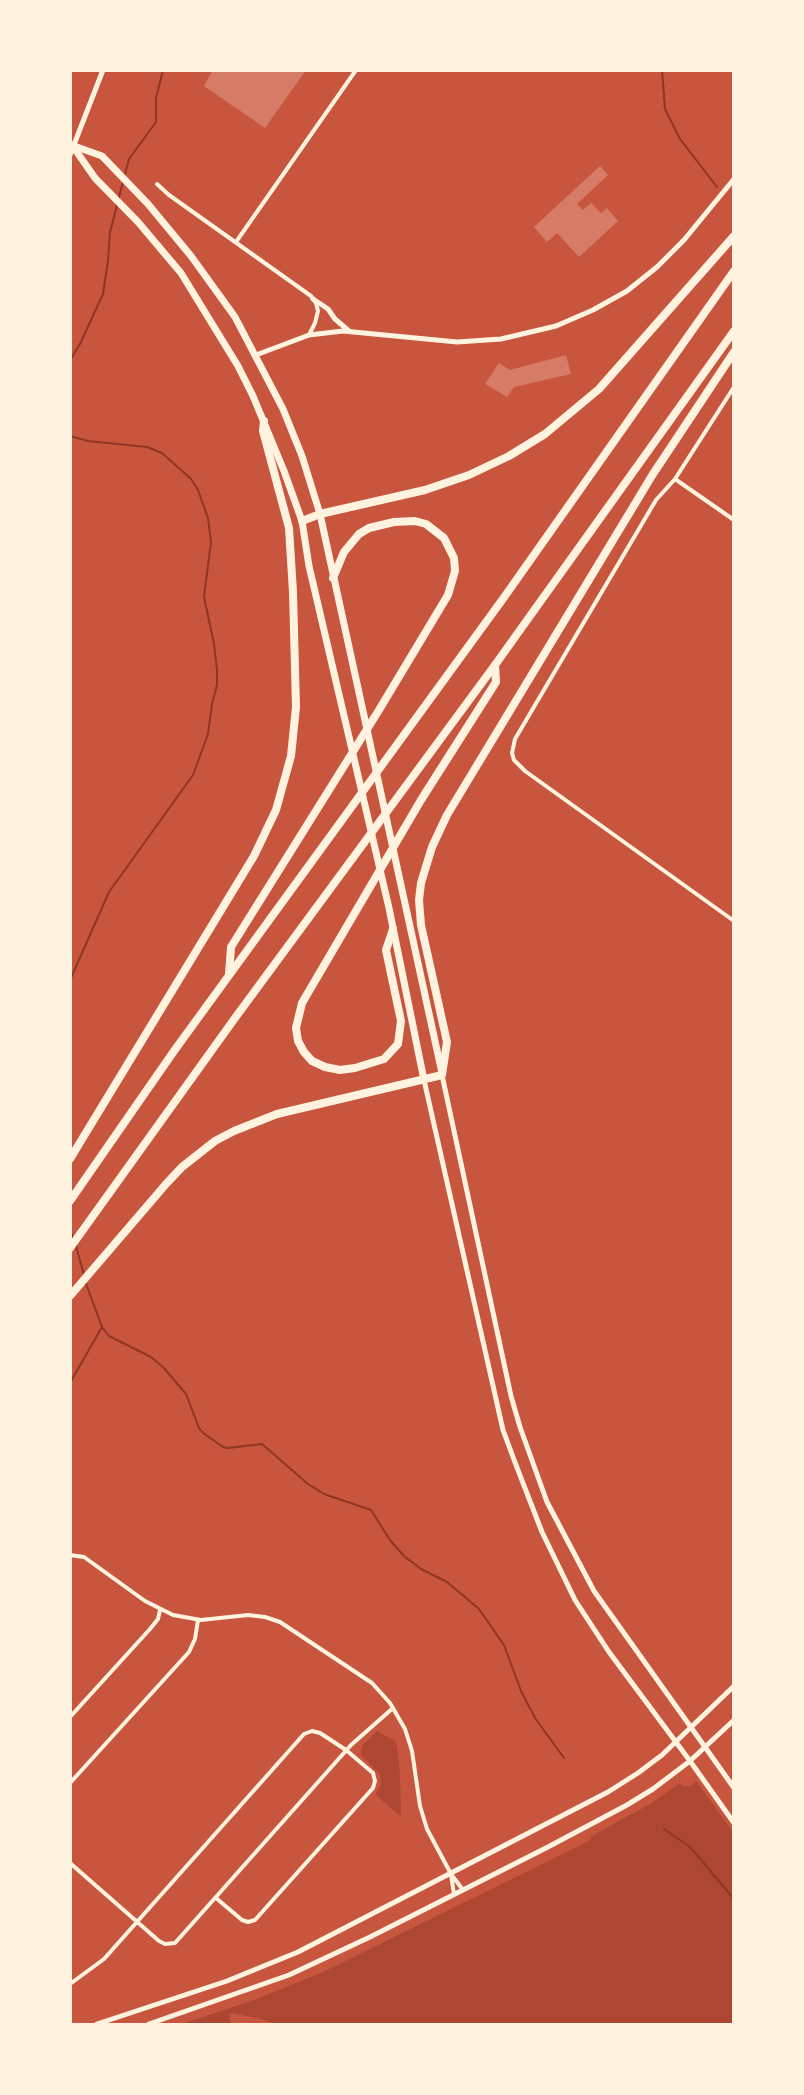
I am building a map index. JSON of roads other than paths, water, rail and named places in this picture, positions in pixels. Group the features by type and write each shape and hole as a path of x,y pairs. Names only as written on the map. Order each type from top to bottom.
{"highway":[{"path":"72,145 102,156 148,204 191,256 235,317 283,409 302,456 320,514 442,1075"},
{"path":"72,145 95,178 138,222 180,273 208,316 238,366 264,421 302,521 309,566 389,908 424,1080"},
{"path":"302,521 320,514 425,490 469,475 509,456 545,434 599,389 734,236"},
{"path":"70,1201 174,1051 505,596 734,272"},
{"path":"70,1248 249,999 495,665 734,331"},
{"path":"442,1075 447,1042 423,936 420,900 421,883 432,847 447,815 653,474 734,352"},
{"path":"70,1159 254,856 276,810 291,756 296,706 289,528 263,431 264,421"},
{"path":"229,975 231,947 448,595 455,571 454,558 444,538 426,524 415,521 394,522 369,528 359,534 344,552 333,578"},
{"path":"393,929 386,950 401,1021 398,1044 384,1059 355,1068 340,1070 312,1061 298,1041 297,1022 302,1003 421,800 496,682 495,665"},
{"path":"70,1296 182,1167 215,1142 234,1131 277,1114 442,1075"}],"main road":[{"path":"70,155 103,70"},
{"path":"256,355 309,335 349,331 456,342 501,339 556,326 618,296 657,267 684,240 734,179"},
{"path":"313,299 328,309 349,331"},
{"path":"442,1075 511,1396 547,1502 594,1591 734,1788"},
{"path":"424,1080 503,1430 542,1532 575,1600 609,1652 734,1823"},
{"path":"97,2025 227,1981 298,1952 608,1792 638,1773 676,1742 734,1686"},
{"path":"149,2025 289,1975 463,1890 627,1805 690,1761 734,1720"}],"street":[{"path":"236,242 356,70"},
{"path":"157,184 313,299 318,311 309,335"},
{"path":"734,387 675,479 657,500 515,739 512,753 514,760 525,771 734,921"},
{"path":"675,479 734,520"},
{"path":"70,1556 84,1557 160,1610 181,1618 198,1620 248,1615 280,1622 378,1689 393,1707 408,1736 419,1800 427,1829 451,1874 463,1890"},
{"path":"70,1718 150,1629 158,1619 160,1610"},
{"path":"70,1783 189,1652 195,1639 198,1620"},
{"path":"70,1863 161,1942 172,1944 179,1940 346,1750 393,1707"},
{"path":"70,1984 98,1965 304,1734 312,1731 318,1732 346,1750 373,1773 375,1781 373,1788 255,1920 248,1922 242,1920 216,1898"},
{"path":"451,1874 454,1894"}],"waterway":[{"path":"70,360 103,294 110,232 129,159 156,122 156,98 163,70"},
{"path":"662,70 665,109 680,139 717,187"},
{"path":"70,436 88,441 147,447 162,453 191,479 198,490 208,518 211,542 204,597 217,670 217,685 208,734 193,775 109,892 70,980"},
{"path":"70,1229 73,1238"},
{"path":"76,1246 84,1275"},
{"path":"85,1281 102,1327 109,1336 151,1357 164,1368 186,1394 203,1433 228,1448 262,1444 308,1484 324,1494 371,1510 390,1540 404,1556 421,1569 447,1582 479,1609 504,1645 521,1691 535,1718 564,1758"},
{"path":"70,1383 102,1327"},
{"path":"664,1829 690,1847 734,1899"}]}
